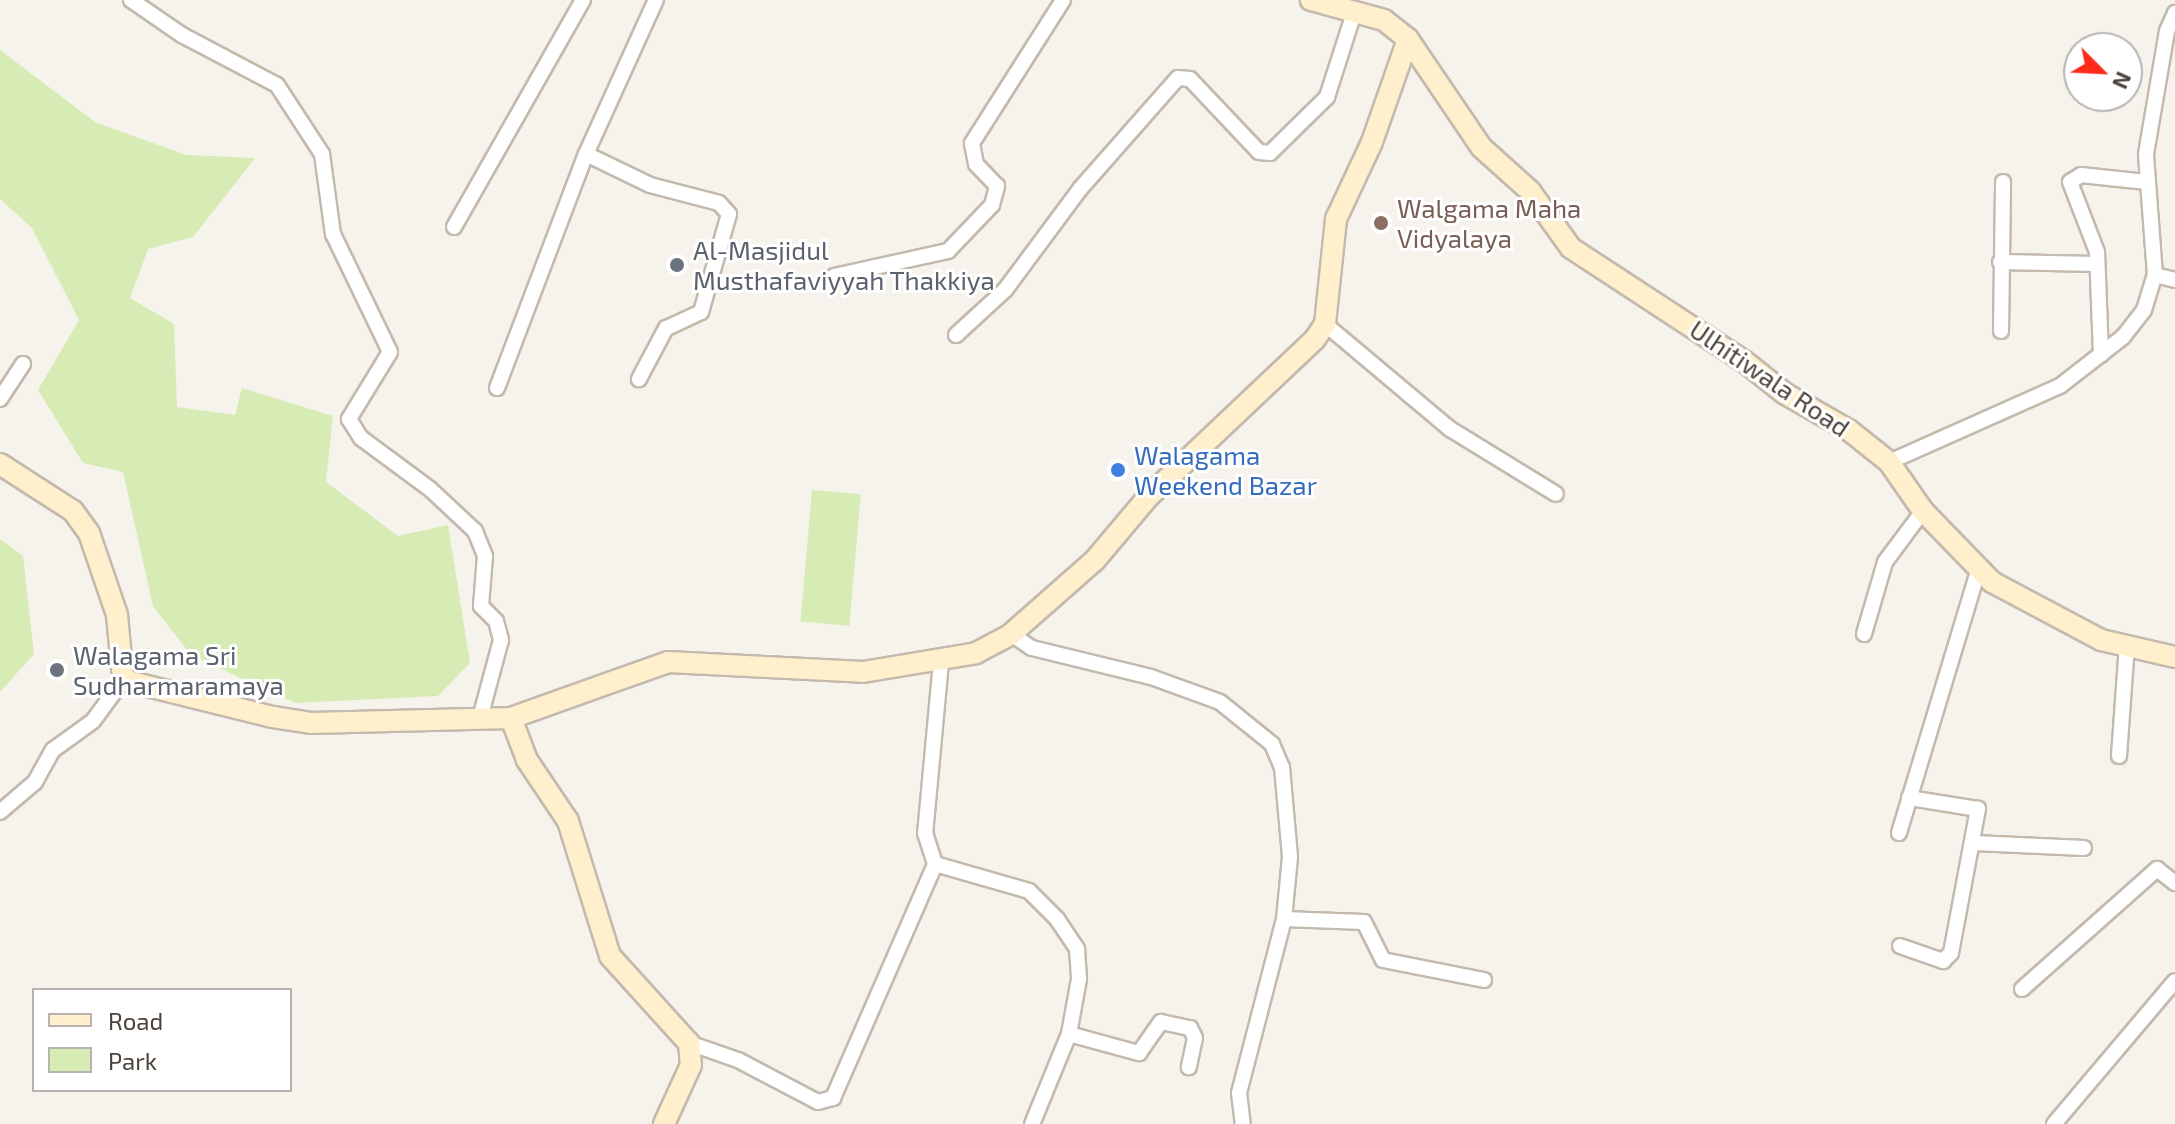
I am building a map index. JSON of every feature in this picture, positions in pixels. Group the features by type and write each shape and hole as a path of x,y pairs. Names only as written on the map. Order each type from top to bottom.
{"street":[{"path":"131,0 182,35 277,85 322,154 333,234 390,352 349,419 361,438 430,489 475,531 485,556 481,606 496,621 501,640 480,718"},
{"path":"454,227 583,0"},
{"path":"497,388 586,154 656,0"},
{"path":"834,276 948,251 992,205 997,186 976,164 972,143 1063,0"},
{"path":"123,680 311,723 511,718 668,662 863,672 941,662 976,653 1011,634 1095,560 1148,497 1315,339 1325,324 1336,219 1372,142 1408,39 1384,20 1311,0"},
{"path":"956,335 1005,290 1080,189 1178,78 1190,79 1259,152 1270,153 1327,97 1354,13"},
{"path":"1889,462 2020,408 2101,355 2144,310 2155,275 2146,154 2167,31 2175,13"},
{"name":"Ulhitiwala Road","path":"1408,39 1481,147 1530,191 1571,248 1889,462 1923,511 1978,571 2101,640 2175,657"},
{"path":"586,154 650,185 719,203 729,214 701,312 666,328 639,379"},
{"path":"2101,355 2097,264 2070,182 2073,176 2147,182"},
{"path":"2001,331 2003,182"},
{"path":"2000,262 2097,264"},
{"path":"2155,275 2175,280"},
{"path":"1325,324 1460,437 1556,494"},
{"path":"0,399 23,364"},
{"path":"0,464 65,505 89,533 117,615 123,680 93,721 53,750 35,782 0,812"},
{"path":"1864,634 1885,562 1923,511"},
{"path":"1899,833 1978,571"},
{"path":"1011,634 1032,648 1151,677 1220,702 1250,721 1272,744 1286,805 1290,857 1284,919 1239,1093 1243,1124"},
{"path":"2119,756 2127,644"},
{"path":"511,718 527,760 568,821 610,956 689,1043 738,1060 818,1102 833,1098 935,864 925,833 941,662"},
{"path":"1900,946 1943,961 1951,953 1978,809 1909,798"},
{"path":"1974,843 2084,848"},
{"path":"935,864 1029,891 1057,919 1077,949 1079,979 1069,1034 1032,1124"},
{"path":"2022,989 2157,869 2175,883"},
{"path":"1284,919 1364,922 1383,960 1484,980"},
{"path":"2054,1124 2175,981"},
{"path":"1069,1034 1139,1053 1161,1022 1190,1028 1195,1038 1189,1067"},
{"path":"664,1124 691,1065 689,1043"}],"green space":[{"path":"0,50 95,122 186,155 255,158 193,237 148,249 130,298 174,324 177,407 235,415 242,388 333,416 326,482 398,536 448,525 470,663 438,696 295,703 191,655 153,606 123,472 83,463 38,390 79,320 32,228 0,199"},
{"path":"812,490 861,494 849,626 800,621"},
{"path":"0,539 23,556 34,654 0,692"}],"place":[{"name":"Walgama Maha Vidyalaya","path":"1381,223"},
{"name":"Al-Masjidul Musthafaviyyah Thakkiya","path":"677,265"},
{"name":"Walagama Weekend Bazar","path":"1118,470"},
{"name":"Walagama Sri Sudharmaramaya","path":"57,670"}]}
